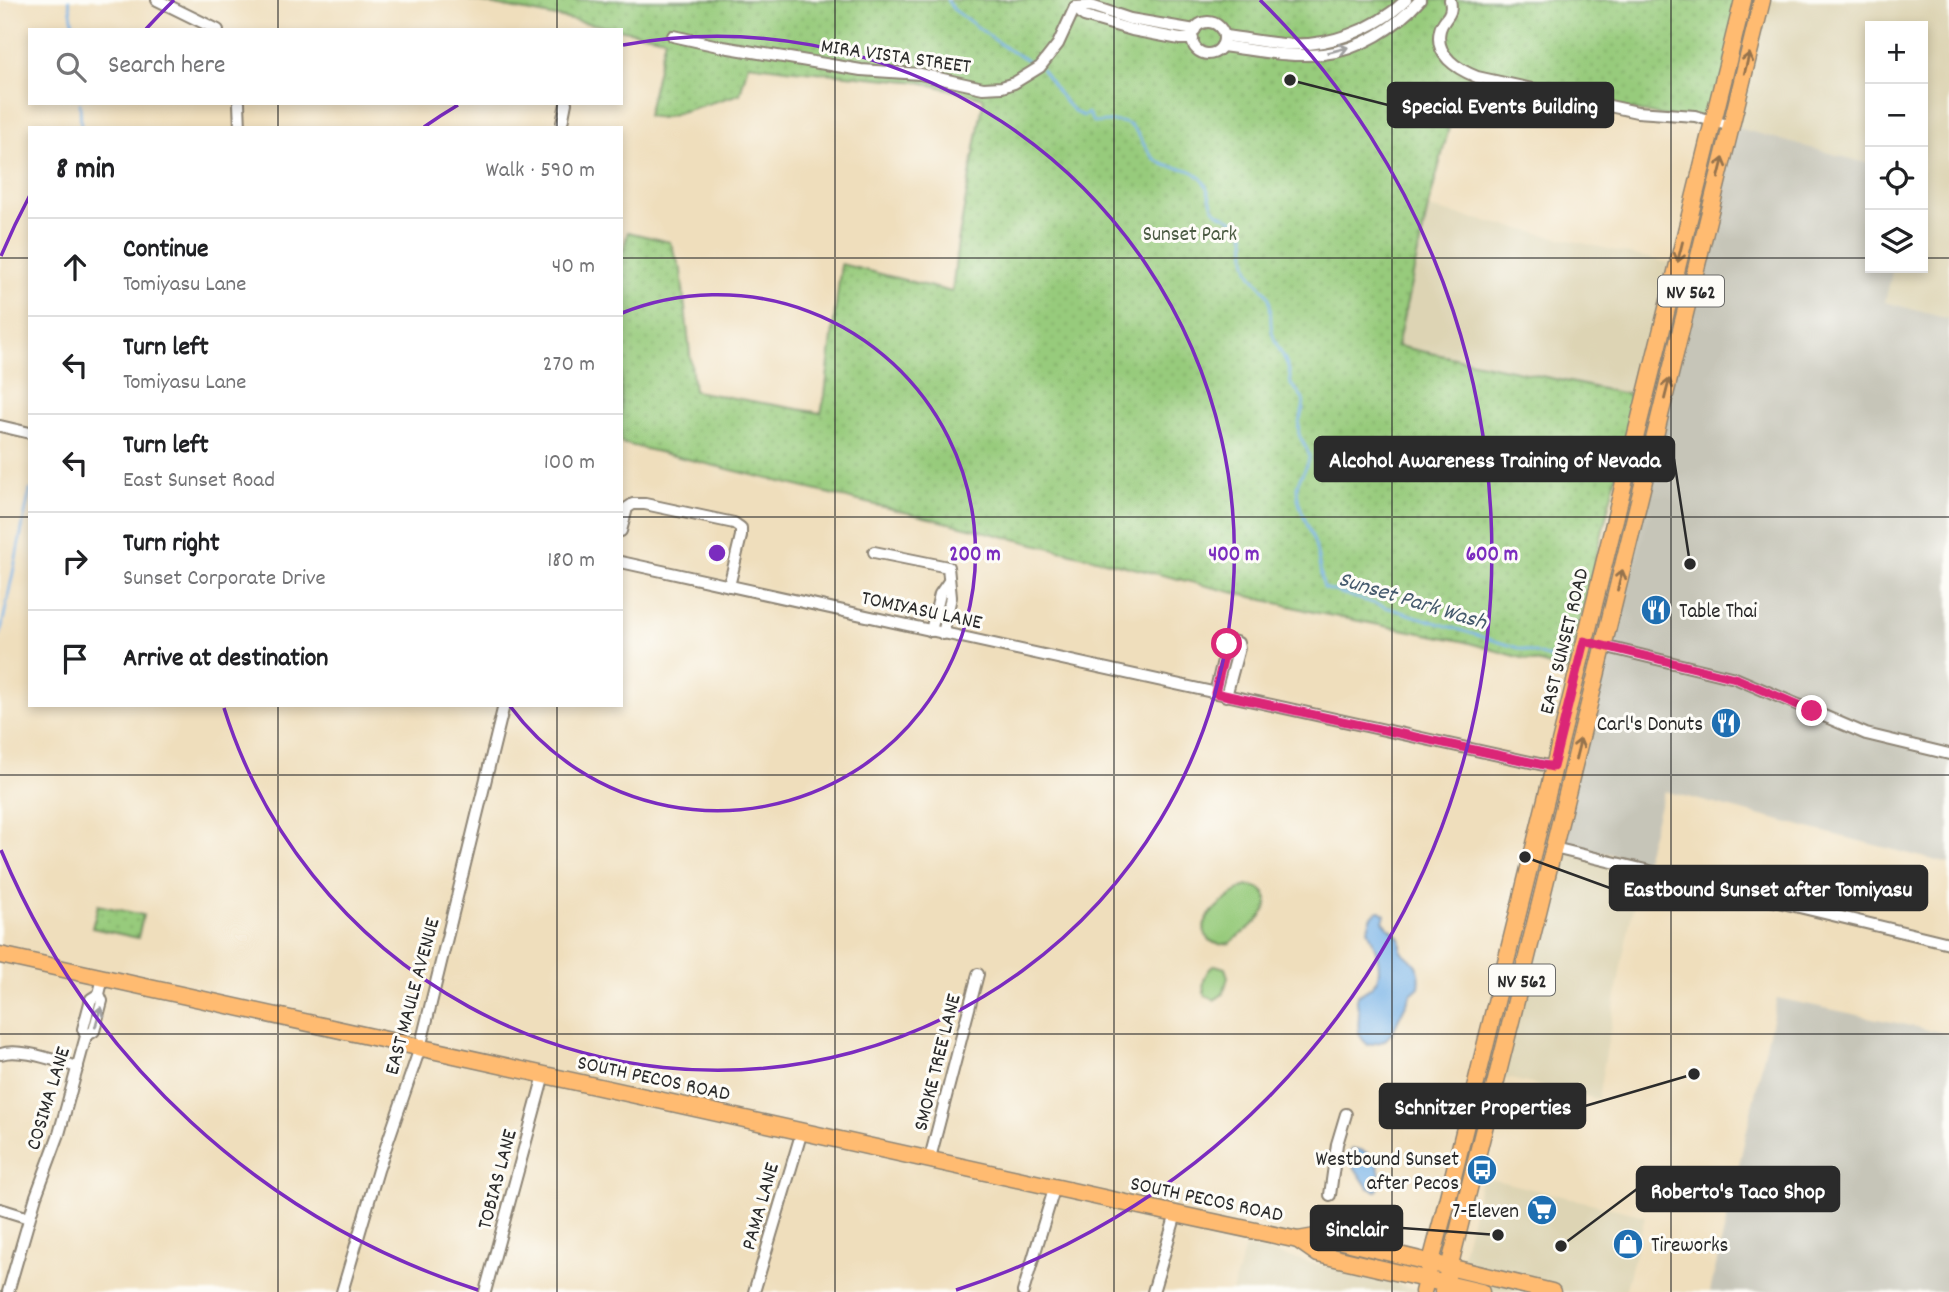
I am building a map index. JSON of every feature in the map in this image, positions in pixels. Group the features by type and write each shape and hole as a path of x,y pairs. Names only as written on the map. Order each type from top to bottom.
{"main road":[{"name":"EAST SUNSET ROAD","path":"1427,1278 1743,0"},
{"name":"EAST SUNSET ROAD","path":"1446,1281 1762,0"},
{"path":"1631,451 1651,455"},
{"path":"1553,767 1560,770 1560,783 1547,842 1554,848"},
{"path":"1523,973 1518,972 1517,957 1526,917 1535,844"},
{"name":"SOUTH PECOS ROAD","path":"0,955 101,986 420,1048 1298,1240 1321,1236 1427,1278 1552,1292"},
{"path":"1497,1076 1497,1038 1510,983 1504,968"},
{"name":"SOUTH PECOS ROAD","path":"1446,1281 1481,1292"}],"street":[{"path":"157,0 214,28"},
{"name":"MIRA VISTA STREET","path":"1223,41 1318,44 1340,38 1378,21 1406,0"},
{"name":"MIRA VISTA STREET","path":"1223,41 1302,54 1324,54 1343,50 1385,30 1420,0"},
{"path":"1450,0 1451,10 1440,28 1440,43 1447,60 1461,71 1477,77 1637,112 1695,116 1731,126"},
{"name":"MIRA VISTA STREET","path":"673,36 861,70 920,74 983,88 1014,83 1040,67 1058,44 1075,7 1091,6 1130,19 1194,34"},
{"name":"MIRA VISTA STREET","path":"1212,23 1221,28 1223,41 1213,54 1207,54 1198,50 1194,34 1201,24 1212,23"},
{"path":"239,105 240,126"},
{"path":"561,126 566,105"},
{"path":"0,426 28,432"},
{"path":"623,523 627,508 633,504 645,504 734,523 741,528 741,536 729,586"},
{"path":"874,552 947,568 951,597 943,634"},
{"name":"TOMIYASU LANE","path":"623,562 1553,767"},
{"path":"931,631 940,594 949,581"},
{"path":"1584,641 1735,678 1866,734 1949,754"},
{"name":"EAST MAULE AVENUE","path":"342,1292 378,1170 420,1048 504,707"},
{"path":"1554,848 1949,943"},
{"name":"SMOKE TREE LANE","path":"930,1158 978,974"},
{"name":"COSIMA LANE","path":"8,1292 78,1067 86,1036 83,1029 91,999 101,986"},
{"path":"1,1054 18,1052 78,1067"},
{"name":"TOBIAS LANE","path":"485,1292 544,1075"},
{"path":"1330,1195 1337,1144 1346,1114"},
{"name":"PAMA LANE","path":"754,1292 802,1131"},
{"path":"1023,1292 1055,1186"},
{"path":"0,1209 29,1218"},
{"path":"1153,1292 1176,1214"}],"shaded area":[{"path":"1762,0 1949,0 1949,319 1884,302 1892,273 1928,273 1928,21 1865,21 1865,163 1731,126"},
{"path":"1731,126 1865,163 1865,273 1892,273 1885,302 1949,319 1949,864 1664,791 1644,863 1609,854 1554,848"},
{"path":"1428,208 1696,269 1664,402 1396,346"},
{"path":"1554,848 1640,874 1598,1099 1497,1076"},
{"path":"1777,998 1949,1034 1949,1292 1710,1292"},
{"path":"1482,1177 1645,1216 1625,1292 1453,1292"},
{"path":"1245,1246 1420,1290 1232,1292"}],"green space":[{"name":"Sunset Park","path":"469,0 1762,0 1731,126 1658,115 1477,77 1461,81 1428,208 1397,346 1636,396 1568,671 1462,641 1318,613 623,443 623,251 628,232 670,242 681,270 694,391 821,413 841,264 952,292 958,242 984,98 920,82 748,64 740,94 661,118 647,116 665,38"},
{"path":"1247,886 1253,886 1265,893 1265,910 1256,923 1230,943 1213,942 1205,932 1208,917"},
{"path":"98,905 143,915 138,938 92,928"},
{"path":"1215,965 1225,968 1228,977 1223,994 1214,1000 1205,995 1203,987 1206,974"}],"water":[{"path":"1381,911 1385,915 1383,921 1400,939 1401,951 1416,966 1420,981 1392,1033 1384,1041 1368,1045 1359,1033 1357,996 1372,986 1379,974 1378,958 1368,929 1373,915"},
{"path":"1352,1149 1366,1153 1376,1163 1380,1177 1377,1191 1368,1188 1347,1156"}],"waterway":[{"path":"69,0 74,28"},
{"name":"Sunset Park Wash","path":"947,0 953,9 1007,49 1036,65"},
{"name":"Sunset Park Wash","path":"1041,69 1072,109 1084,116 1088,113 1093,122 1125,123 1134,129 1155,159 1166,165 1190,170 1199,176 1214,209 1237,223 1243,231 1249,270 1268,295 1274,339 1288,367 1291,385 1303,399 1298,427 1309,458 1297,484 1298,495 1315,545 1324,588 1554,659"},
{"path":"80,105 81,126"},
{"path":"0,636 28,500"}],"place":[{"name":"Special Events Building","path":"1290,80"},
{"name":"Alcohol Awareness Training of Nevada","path":"1690,564"},
{"name":"Table Thai","path":"1656,610"},
{"name":"Carl's Donuts","path":"1726,723"},
{"name":"Eastbound Sunset after Tomiyasu","path":"1525,857"},
{"name":"Schnitzer Properties","path":"1694,1074"},
{"name":"Westbound Sunset after Pecos","path":"1482,1170"},
{"name":"7-Eleven","path":"1542,1210"},
{"name":"Sinclair","path":"1498,1235"},
{"name":"Tireworks","path":"1628,1244"},
{"name":"Roberto's Taco Shop","path":"1561,1246"}],"route":[{"path":"1227,644 1215,693 1553,767 1584,641 1735,678 1812,711"}]}
